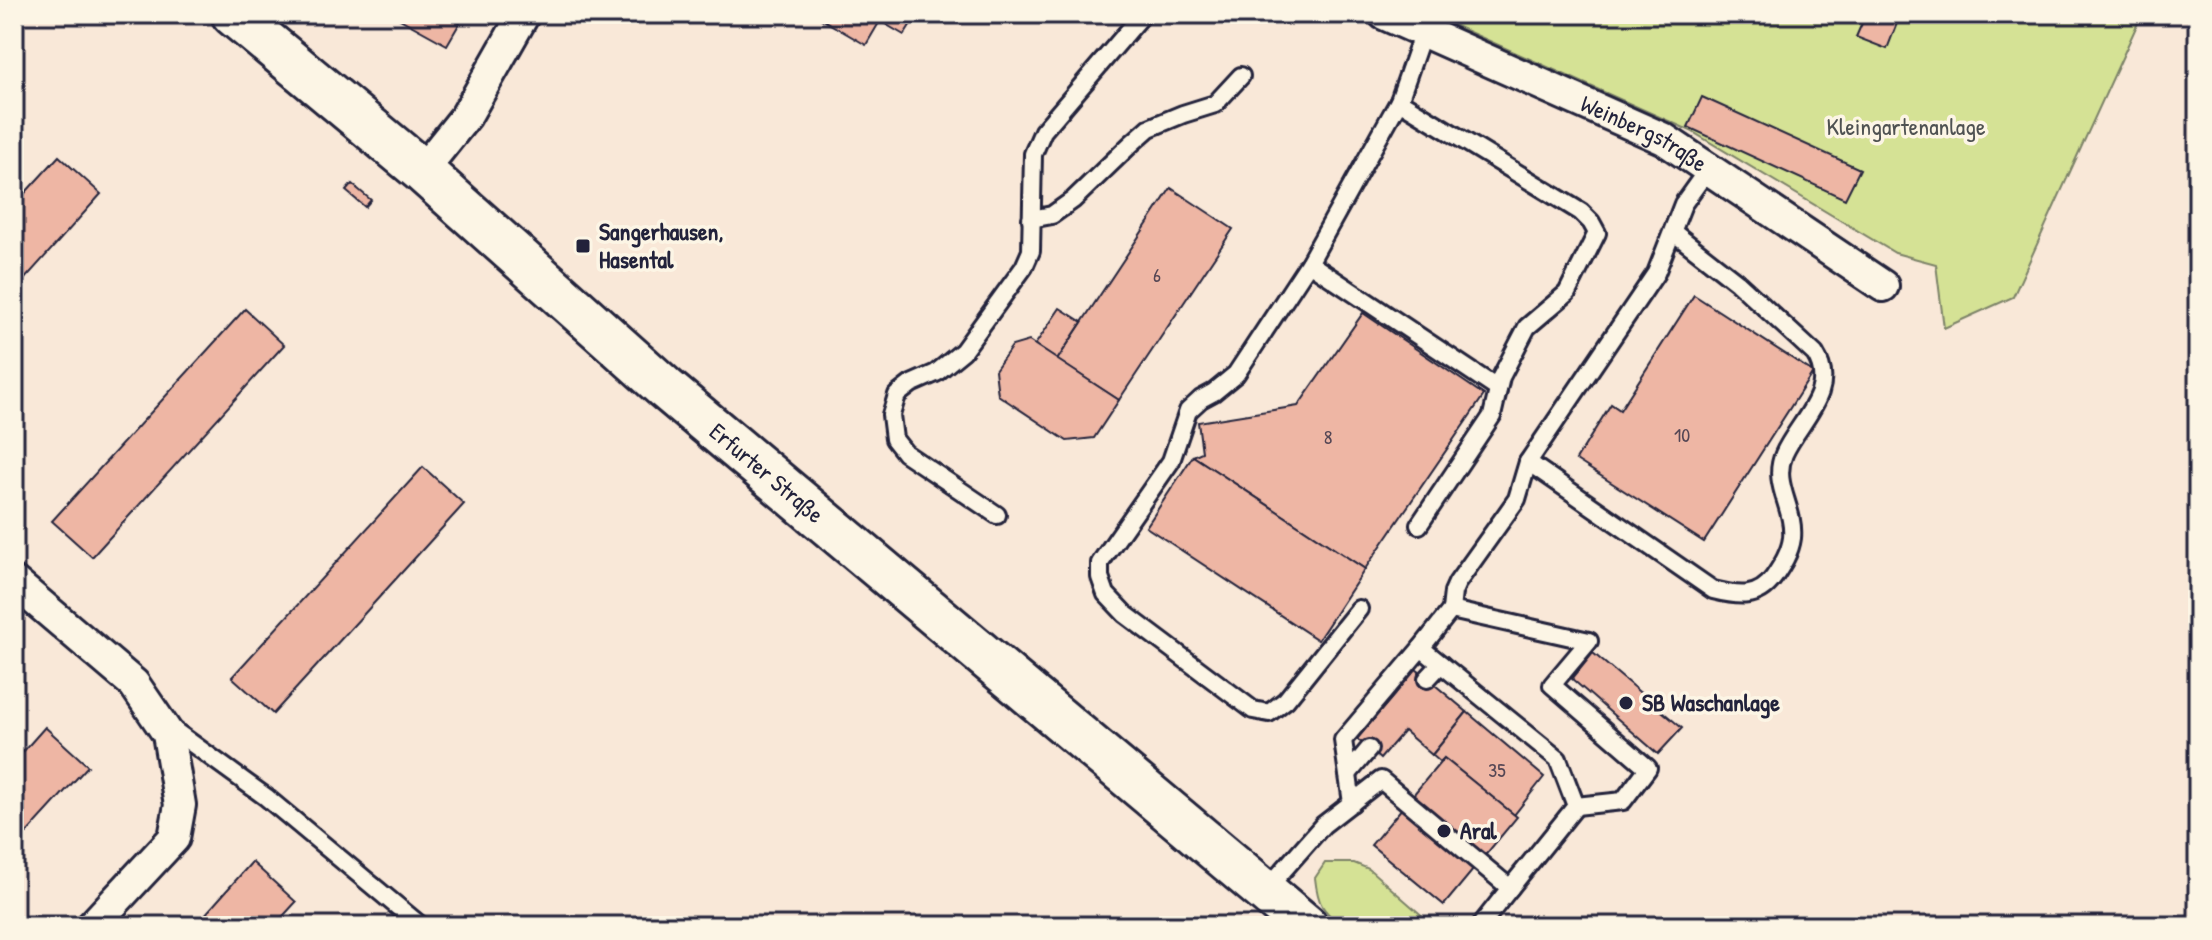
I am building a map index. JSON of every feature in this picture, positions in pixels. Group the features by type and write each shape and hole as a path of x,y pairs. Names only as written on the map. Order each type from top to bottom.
{"main road":[{"name":"Erfurter Straße","path":"233,14 422,171 665,388 1306,926"}],"street":[{"path":"422,171 466,116 524,14"},
{"name":"Weinbergstraße","path":"1384,14 1664,139 1883,286"},
{"path":"14,582 134,684 168,734 180,805 174,838 92,926"}],"lane":[{"path":"997,515 905,453 894,439 891,415 897,395 911,384 936,373 963,351 1024,267 1031,251 1033,154 1043,131 1143,14"},
{"path":"1359,609 1286,700 1269,713 1253,710 1125,614 1106,594 1100,577 1100,563 1171,461 1188,411 1236,374 1309,263 1399,101 1423,32"},
{"path":"1031,219 1052,215 1073,200 1149,128 1215,104 1241,76"},
{"path":"1399,101 1581,212 1597,233 1567,293 1527,327 1501,377 1492,416 1419,525"},
{"path":"1352,803 1343,740 1451,610 1457,583 1517,499 1528,462 1656,273 1683,204 1708,169"},
{"path":"1528,462 1713,590 1739,596 1757,593 1769,583 1786,559 1792,540 1791,521 1778,475 1784,453 1807,419 1823,385 1820,363 1815,354 1737,282 1673,232"},
{"path":"1309,263 1498,389"},
{"path":"1451,610 1589,641 1552,685 1648,768 1623,801 1576,806 1480,926"},
{"path":"1421,648 1558,759 1576,806"},
{"path":"1427,679 1441,664"},
{"path":"158,720 265,796 421,926"},
{"path":"1348,774 1369,749"},
{"path":"1265,891 1323,825 1381,780 1510,888"}],"green space":[{"name":"Kleingartenanlage","path":"1429,14 2142,14 2013,297 1944,328 1936,264 1895,253 1691,131"},
{"path":"1325,863 1354,863 1369,869 1434,926 1341,926 1325,910 1318,894 1315,878"}],"building":[{"path":"391,14 465,14 447,45"},
{"path":"813,14 917,14 904,35 880,21 866,45"},
{"path":"1866,14 1888,14 1899,18 1887,49 1856,37"},
{"path":"1702,97 1860,169 1845,199 1688,127"},
{"path":"59,156 101,194 14,291 14,205"},
{"path":"352,184 371,200 365,207 346,191"},
{"path":"1171,188 1233,229 1119,400 1057,360"},
{"path":"1694,295 1813,372 1704,542 1576,460 1611,404 1620,410"},
{"path":"1060,308 1082,322 1057,360 1035,345"},
{"path":"245,309 284,345 92,557 52,521"},
{"path":"1363,313 1484,395 1365,569 1193,456 1202,452 1198,422 1298,406"},
{"path":"1029,341 1119,400 1094,438 1067,441 998,395 995,370 1012,346"},
{"path":"1193,456 1365,569 1318,640 1146,527"},
{"path":"423,467 464,504 273,714 232,677"},
{"name":"SB Waschanlage","path":"1593,653 1682,728 1658,754 1572,679"},
{"path":"1416,669 1467,712 1432,755 1404,731 1380,759 1357,739"},
{"path":"1467,712 1544,777 1514,815 1444,758 1440,762 1432,755"},
{"path":"45,727 88,766 14,847 14,762"},
{"name":"Aral","path":"1444,758 1517,817 1444,905 1371,845"},
{"path":"252,862 296,902 274,926 195,926"}],"place":[{"name":"Sangerhausen, Hasental","path":"583,246"},
{"name":"SB Waschanlage","path":"1626,703"},
{"name":"Aral","path":"1444,831"}]}
